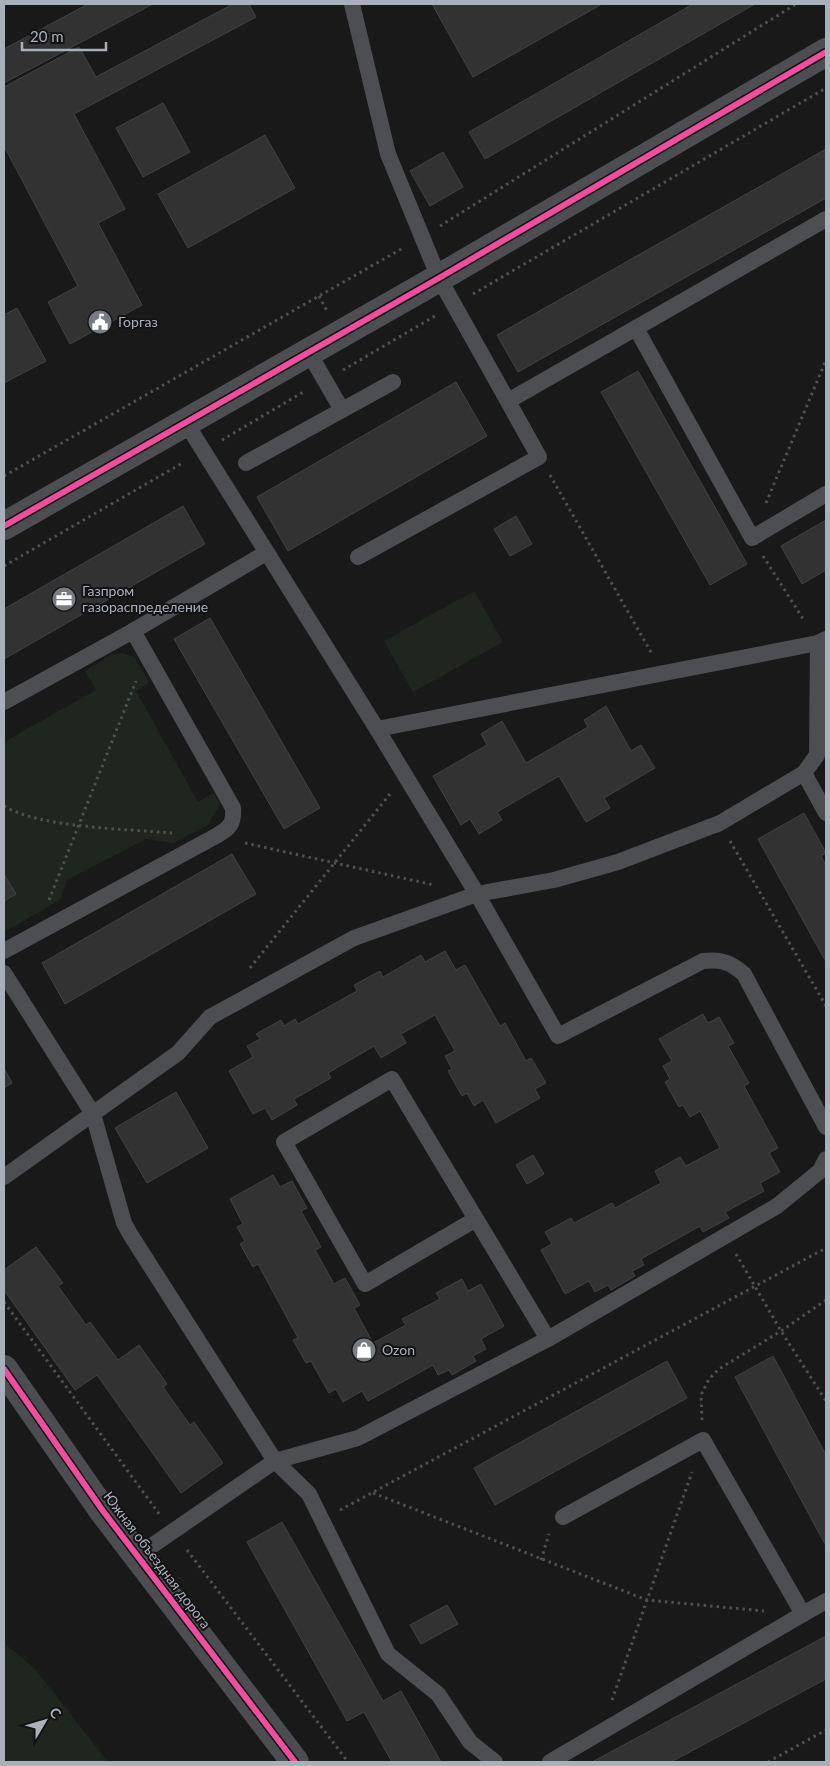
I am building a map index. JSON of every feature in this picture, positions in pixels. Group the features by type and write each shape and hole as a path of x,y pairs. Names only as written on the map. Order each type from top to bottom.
{"street":[{"path":"4,526 438,278 826,52"},
{"name":"Южная объездная дорога","path":"4,1369 137,1556 295,1762"}],"lane":[{"path":"352,4 388,154 438,278 539,457 358,557"},
{"path":"508,401 826,219"},
{"path":"636,328 752,538 826,494"},
{"path":"309,352 342,410"},
{"path":"246,463 393,382"},
{"path":"186,423 377,729 477,894 558,1036 703,960 721,959 733,964 744,974 826,1127"},
{"path":"4,702 134,631 266,553"},
{"path":"4,951 216,836 230,828 234,820 233,808 134,631"},
{"path":"4,1177 178,1053 210,1016 354,938 477,894 554,880 600,867 720,823 804,773 817,755 822,641 377,729"},
{"path":"804,773 826,813"},
{"path":"4,973 93,1114 124,1223 130,1234 275,1461 309,1494 388,1654 438,1694 470,1742 495,1762"},
{"path":"476,1219 365,1284 284,1142 392,1079 476,1219 548,1339"},
{"path":"137,1556 275,1461 358,1438 548,1339 777,1206 820,1171 826,1159"},
{"path":"563,1517 703,1440 803,1614"},
{"path":"550,1762 826,1601"}],"path":[{"path":"4,566 826,88"},
{"path":"822,641 752,538 826,360"},
{"path":"539,457 663,673"},
{"path":"36,934 146,654"},
{"path":"248,970 337,863 404,775"},
{"path":"720,823 826,1006"},
{"path":"726,1236 781,1331 826,1401"},
{"path":"322,1520 826,1248"},
{"path":"601,1732 703,1440 701,1395 709,1379 720,1369 826,1300"},
{"path":"372,1492 647,1600 803,1614"},
{"path":"768,1762 826,1730"}],"shaded area":[{"path":"474,591 503,642 413,692 384,641"},
{"path":"123,653 134,657 149,682 136,691 198,802 214,793 220,804 208,825 173,843 146,839 67,880 60,900 4,932 4,742 96,690 85,671 111,655"},
{"path":"4,1643 35,1669 108,1762 4,1762"}],"building":[{"path":"88,4 153,4 4,83 4,49"},
{"path":"233,4 249,4 256,17 74,114 125,209 98,223 142,305 70,344 48,302 78,286 4,146 4,87 79,47 96,77"},
{"path":"432,4 602,4 473,77"},
{"path":"693,4 755,4 485,159 469,132"},
{"path":"163,103 190,152 143,177 116,128"},
{"path":"265,135 295,188 188,248 158,194"},
{"path":"826,149 826,198 518,372 497,335"},
{"path":"443,152 463,187 430,206 410,171"},
{"path":"17,308 46,361 4,383 4,315"},
{"path":"638,371 747,564 710,585 601,392"},
{"path":"456,382 487,436 288,551 257,497"},
{"path":"183,506 205,544 4,659 4,609"},
{"path":"516,516 532,544 510,556 494,529"},
{"path":"826,520 826,570 802,584 781,546"},
{"path":"210,618 320,808 284,829 174,639"},
{"path":"606,706 631,751 641,745 655,768 604,798 610,808 586,822 559,776 497,812 502,820 479,834 470,819 461,825 433,776 487,745 481,734 502,721 526,763 588,727 584,720"},
{"path":"804,813 826,853 821,856 826,866 826,962 758,839"},
{"path":"232,854 256,894 65,1004 42,963"},
{"path":"4,877 16,894 4,901"},
{"path":"445,951 456,970 465,965 500,1026 505,1023 526,1061 531,1058 546,1083 535,1089 540,1098 496,1123 483,1100 474,1106 467,1093 462,1096 448,1071 452,1069 445,1056 455,1051 435,1015 401,1034 406,1043 381,1058 374,1046 328,1073 331,1078 294,1099 297,1105 272,1120 265,1108 253,1114 229,1071 253,1057 247,1046 260,1039 256,1034 281,1020 284,1026 295,1019 298,1024 357,991 354,985 380,971 383,977 421,955 425,962"},
{"path":"703,1014 708,1023 719,1017 734,1043 728,1046 749,1083 744,1086 778,1148 769,1153 780,1172 760,1183 764,1191 725,1212 729,1218 703,1232 700,1226 641,1259 644,1265 632,1271 635,1276 611,1290 608,1285 595,1292 589,1281 565,1294 541,1250 552,1244 545,1232 571,1218 574,1223 612,1203 615,1208 661,1183 655,1171 680,1157 686,1166 720,1148 700,1111 690,1117 683,1105 679,1107 665,1082 670,1079 663,1066 672,1061 659,1039"},
{"path":"4,1068 12,1083 4,1088"},
{"path":"176,1092 208,1148 147,1183 115,1128"},
{"path":"533,1155 544,1174 527,1184 516,1165"},
{"path":"273,1175 280,1187 292,1181 307,1208 301,1211 321,1247 315,1250 334,1284 345,1278 360,1305 354,1308 373,1343 406,1325 402,1319 440,1299 436,1293 462,1279 468,1291 481,1284 504,1326 481,1339 486,1349 473,1356 476,1361 452,1375 449,1370 438,1375 433,1365 368,1401 362,1391 343,1402 336,1389 329,1393 311,1361 306,1363 293,1340 298,1338 258,1264 253,1267 240,1244 245,1241 237,1227 243,1224 230,1199"},
{"path":"36,1247 63,1283 58,1286 86,1325 90,1322 118,1360 139,1345 167,1384 163,1387 190,1425 194,1422 223,1463 181,1493 97,1375 75,1390 4,1290 4,1270"},
{"path":"773,1356 826,1455 826,1546 735,1377"},
{"path":"667,1361 687,1398 495,1505 474,1468"},
{"path":"282,1522 383,1701 401,1691 441,1762 392,1762 364,1712 347,1721 247,1542"},
{"path":"447,1605 458,1624 421,1644 410,1625"},
{"path":"826,1636 826,1679 671,1762 592,1762"}],"cycle path":[{"path":"4,526 439,278 826,52"},
{"path":"4,1369 103,1511 295,1762"}],"place":[{"name":"Горгаз","path":"100,322"},
{"name":"Газпром газораспределение","path":"64,599"},
{"name":"Ozon","path":"364,1350"}]}
